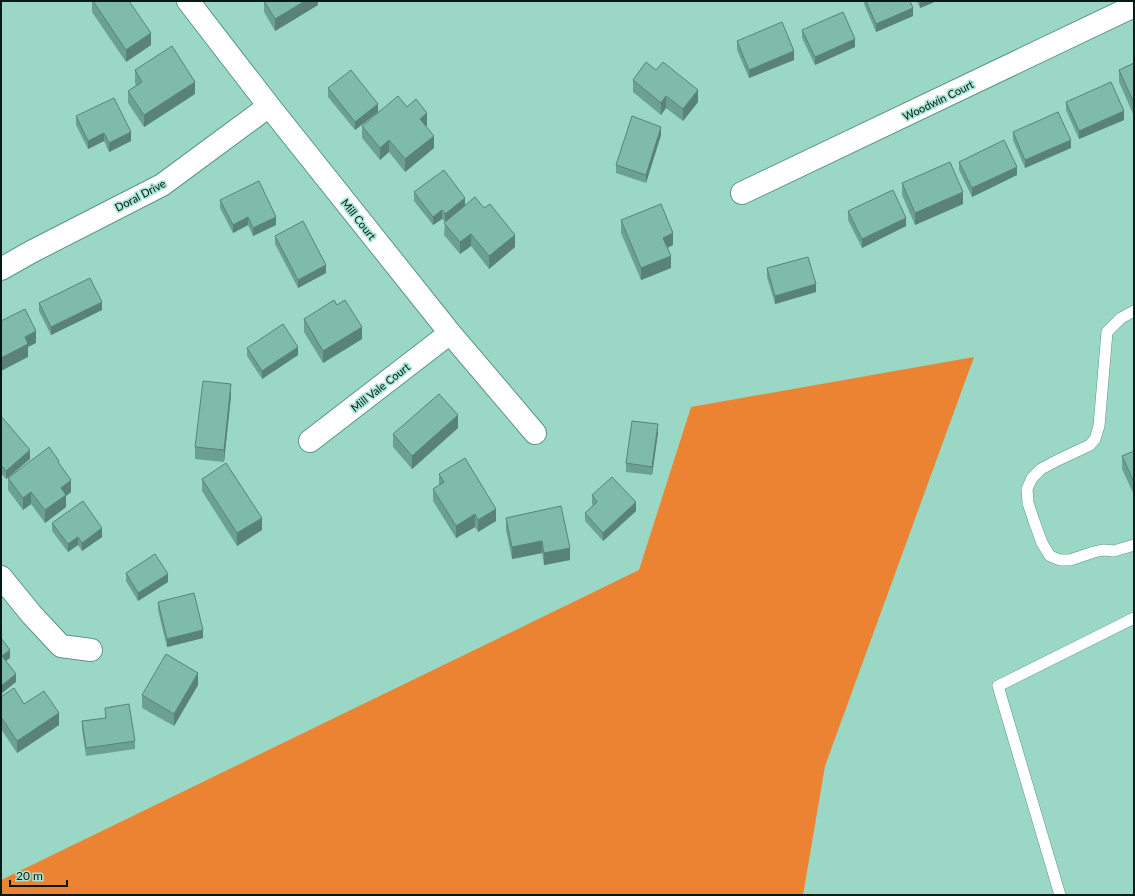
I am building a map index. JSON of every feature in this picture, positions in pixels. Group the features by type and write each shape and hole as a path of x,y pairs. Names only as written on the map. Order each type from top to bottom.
{"street":[{"name":"Mill Court","path":"188,1 269,106 450,333 535,433"},
{"name":"Woodwin Court","path":"742,193 1134,6"},
{"name":"Doral Drive","path":"1,270 31,252 162,185 269,106"},
{"name":"Mill Vale Court","path":"310,441 450,333"},
{"path":"1,577 32,615 61,646 91,650"}],"lane":[{"path":"1134,312 1122,318 1107,332 1099,426 1095,439 1090,445 1041,469 1032,478 1027,489 1028,503 1034,521 1042,544 1050,556 1060,560 1070,560 1094,552 1103,550 1114,551 1134,545"},
{"path":"1060,895 998,686 1134,618"}],"shaded area":[{"path":"974,357 825,766 803,895 1,895 1,880 639,570 691,407"}],"building":[{"path":"93,1 129,1 151,33 126,50"},
{"path":"264,1 305,1 275,19"},
{"path":"866,1 910,1 913,8 876,24"},
{"path":"843,12 855,39 815,57 802,30"},
{"path":"782,22 794,51 749,70 737,41"},
{"path":"172,46 195,82 144,115 128,91 142,82 135,70"},
{"path":"646,62 656,70 663,62 698,90 683,109 666,96 661,103 633,80"},
{"path":"1134,63 1134,103 1119,70"},
{"path":"351,70 378,104 355,122 328,88"},
{"path":"1111,82 1124,111 1079,131 1066,102"},
{"path":"398,96 407,107 416,99 427,113 420,119 434,136 405,159 389,140 380,148 362,126"},
{"path":"114,98 131,132 109,143 104,133 88,141 76,116"},
{"path":"1058,112 1071,140 1025,160 1013,132"},
{"path":"632,116 661,127 646,175 616,165"},
{"path":"1004,140 1017,167 972,188 959,162"},
{"path":"950,162 963,192 915,213 902,183"},
{"path":"444,170 465,198 445,214 442,210 433,217 414,192"},
{"path":"259,181 276,217 253,228 248,217 233,225 220,200"},
{"path":"893,190 906,218 862,239 848,211"},
{"path":"475,197 484,208 490,204 515,235 489,256 471,234 460,242 444,223"},
{"path":"661,204 673,233 663,238 671,256 641,268 621,220"},
{"path":"303,221 326,265 298,280 275,236"},
{"path":"808,257 816,284 775,296 767,268"},
{"path":"90,278 102,302 51,327 39,303"},
{"path":"334,300 337,305 345,300 362,327 323,351 304,319"},
{"path":"25,309 36,331 25,337 28,344 1,358 1,321"},
{"path":"283,324 298,347 262,371 247,348"},
{"path":"203,381 231,384 224,450 195,447"},
{"path":"439,394 458,415 412,456 393,434"},
{"path":"1,416 30,450 6,471 1,465"},
{"path":"632,421 658,424 652,467 626,463"},
{"path":"49,447 71,480 61,488 66,495 45,510 31,492 23,498 8,478"},
{"path":"1134,451 1134,482 1122,456"},
{"path":"465,458 496,509 478,520 475,514 456,526 433,489 444,482 439,474"},
{"path":"226,463 262,518 237,533 202,479"},
{"path":"612,477 636,502 603,533 585,513 597,502 592,495"},
{"path":"83,501 102,528 82,543 78,537 68,544 52,523"},
{"path":"561,506 570,548 544,553 542,541 512,547 506,518"},
{"path":"155,554 168,574 138,593 126,573"},
{"path":"194,593 203,630 167,639 158,602"},
{"path":"1,638 10,650 2,656 16,674 1,686"},
{"path":"166,654 198,673 174,714 142,695"},
{"path":"14,688 24,704 44,691 59,713 17,741 1,717 1,697"},
{"path":"129,704 135,741 86,748 82,721 106,718 105,708"}]}
